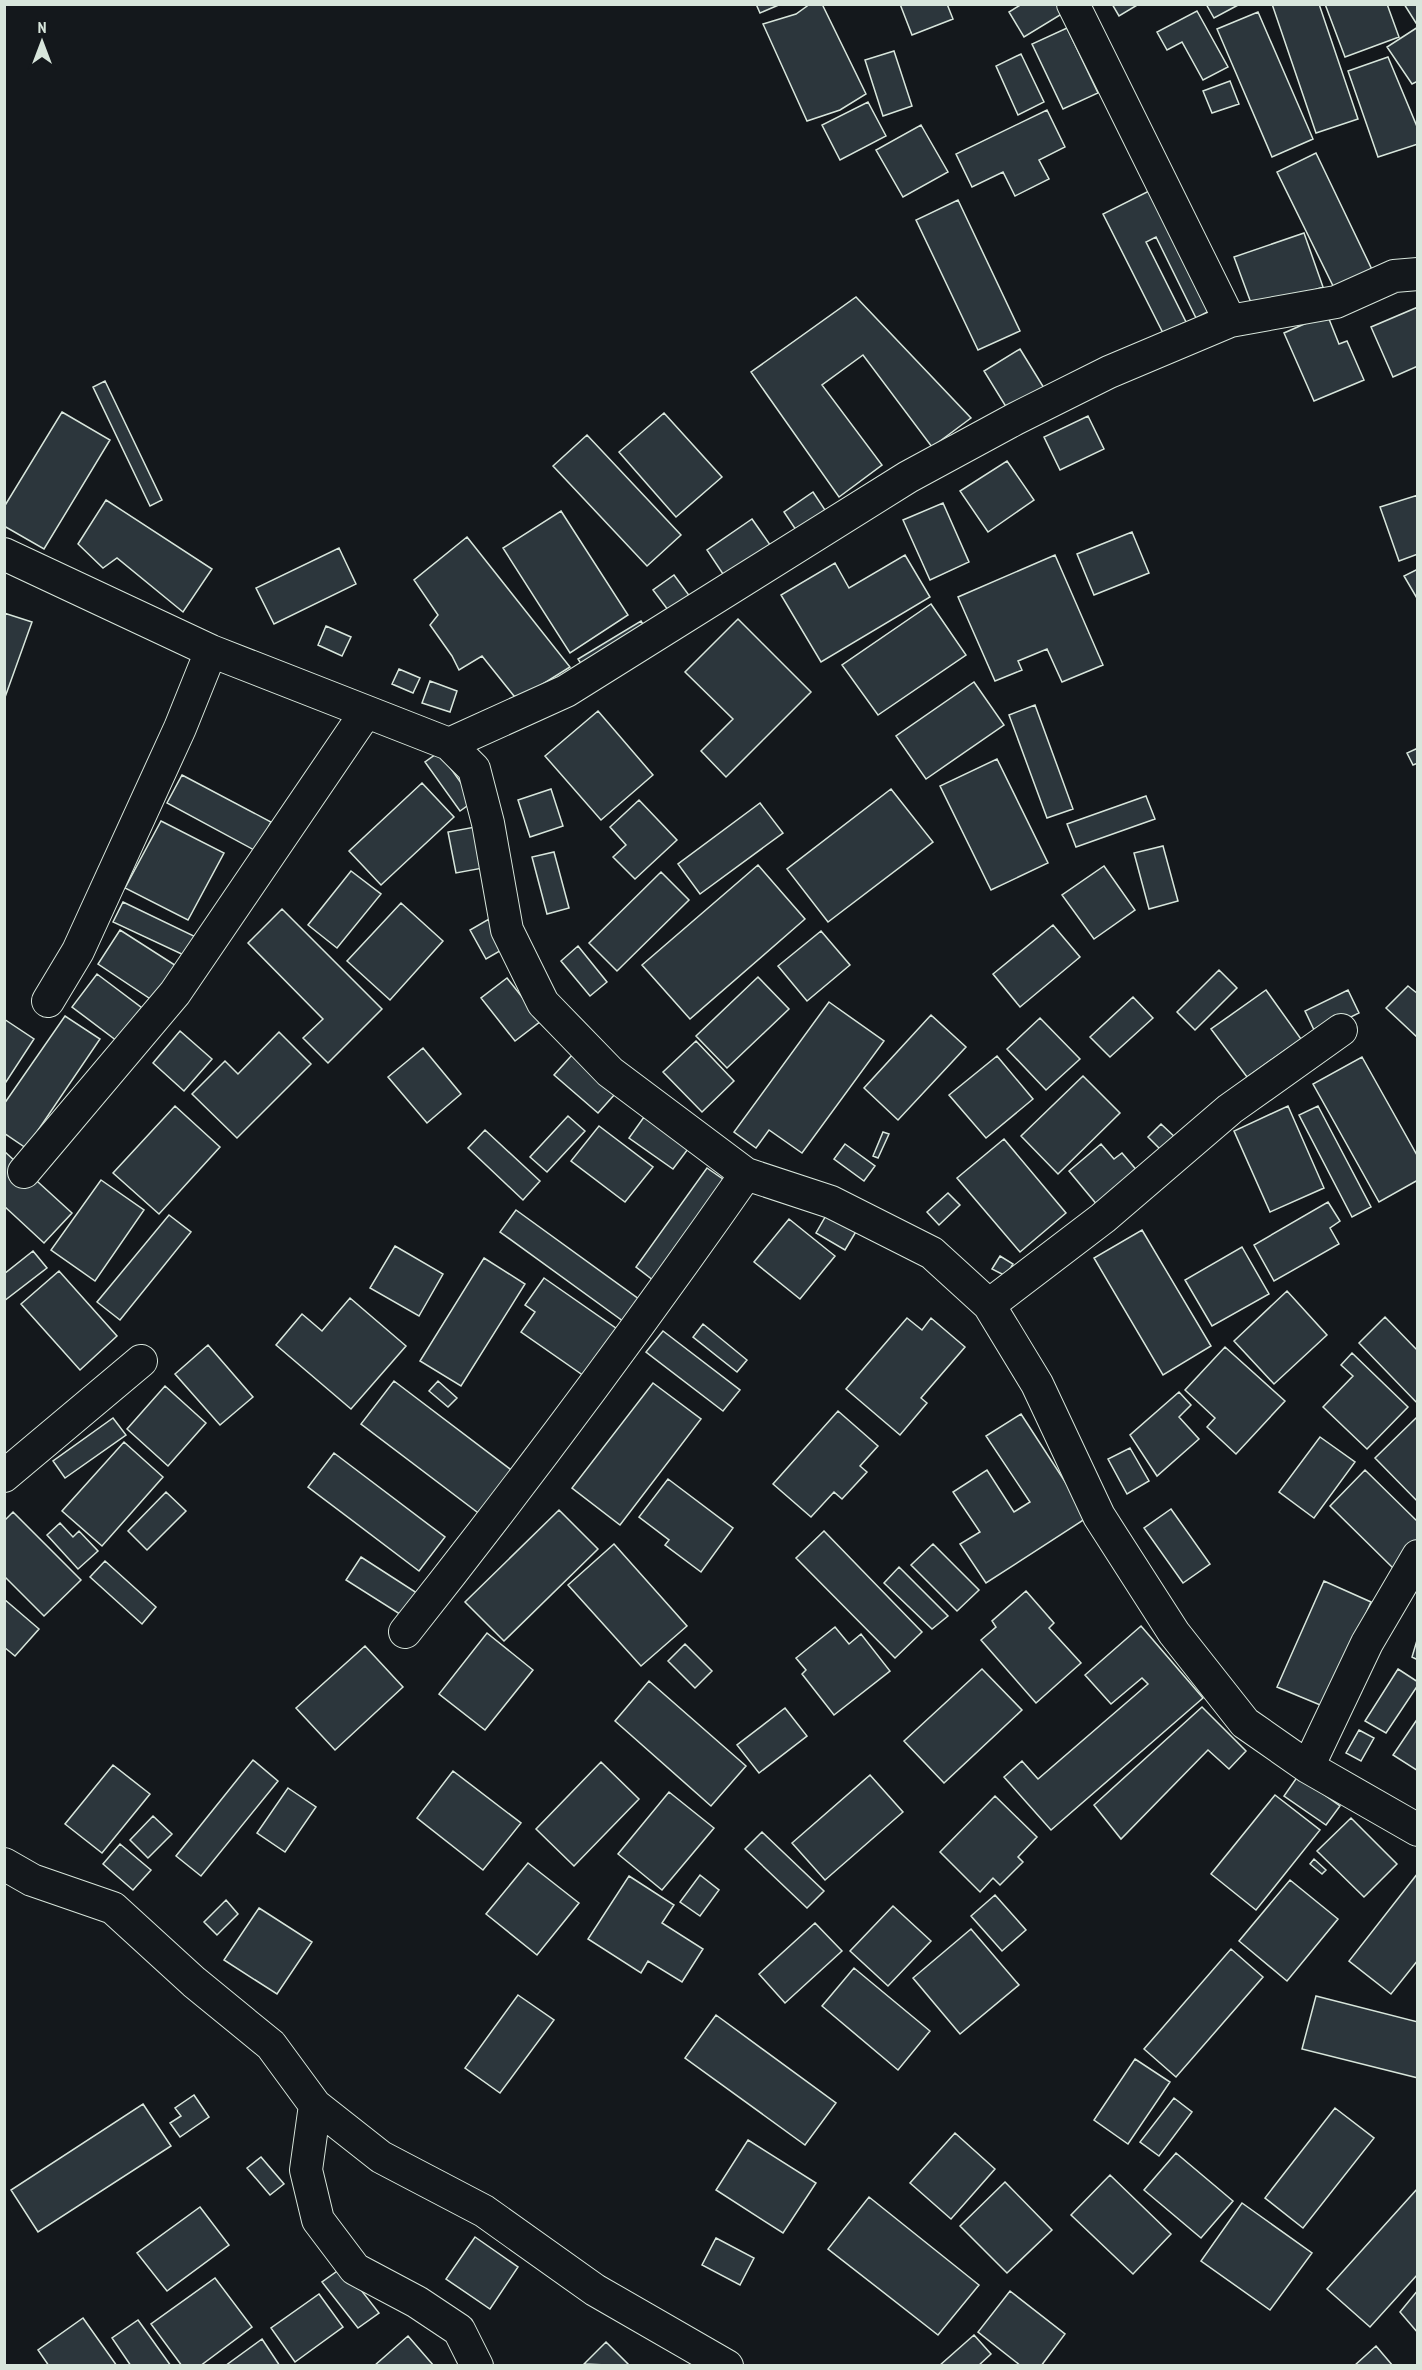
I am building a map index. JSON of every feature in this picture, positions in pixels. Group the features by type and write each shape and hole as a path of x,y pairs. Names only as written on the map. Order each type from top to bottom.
{"street":[{"path":"1073,4 1230,321"},
{"path":"449,744 566,690 908,477 1109,372 1230,321 1336,302 1394,276 1418,274"},
{"path":"4,554 211,651 449,744 474,768 488,823 507,930 543,1003 610,1072 746,1174 831,1202 932,1253 989,1305 1037,1384 1100,1516 1174,1633 1245,1723 1308,1767 1418,1830"},
{"path":"48,1001 78,951 180,728 211,651"},
{"path":"24,1172 175,993 366,712"},
{"path":"989,1305 1103,1218 1230,1109 1341,1030"},
{"path":"405,1632 497,1516 595,1386 746,1174"},
{"path":"4,1476 141,1361"},
{"path":"1308,1767 1367,1643 1418,1556"},
{"path":"4,1864 32,1880 112,1908 194,1982 271,2045 315,2105 381,2157 484,2211 595,2290 728,2366"},
{"path":"315,2105 306,2170 318,2220 355,2270 417,2302 459,2330 477,2366"}],"building":[{"path":"756,4 781,4 760,13"},
{"path":"810,4 822,4 866,94 840,110 807,121 763,24 796,14"},
{"path":"900,4 947,4 953,19 912,35"},
{"path":"1022,4 1060,4 1065,12 1024,37 1009,12"},
{"path":"1112,4 1139,4 1119,16"},
{"path":"1206,4 1240,4 1214,18"},
{"path":"1272,4 1319,4 1358,119 1316,133"},
{"path":"1325,4 1387,4 1399,37 1345,57"},
{"path":"1404,4 1418,4 1418,22 1416,23"},
{"path":"1197,11 1228,67 1203,80 1182,42 1167,50 1157,32"},
{"path":"1258,12 1313,139 1272,157 1217,29"},
{"path":"1418,27 1418,81 1412,84 1387,47"},
{"path":"1067,28 1098,93 1063,109 1032,44"},
{"path":"894,51 912,106 883,116 865,60"},
{"path":"1021,54 1044,102 1018,115 996,66"},
{"path":"1388,57 1418,129 1418,144 1378,157 1348,71"},
{"path":"1230,81 1239,104 1212,113 1203,91"},
{"path":"868,102 886,136 840,160 822,125"},
{"path":"1047,110 1065,147 1039,160 1049,179 1015,196 1003,172 972,187 956,154"},
{"path":"921,125 948,172 903,197 876,150"},
{"path":"1316,153 1377,280 1339,298 1277,172"},
{"path":"1155,188 1215,308 1196,318 1156,237 1146,242 1186,322 1163,333 1103,214"},
{"path":"958,200 1020,331 978,350 916,220"},
{"path":"1304,233 1323,287 1254,311 1234,257"},
{"path":"856,297 971,418 932,447 863,355 822,385 882,465 839,497 751,372"},
{"path":"1418,307 1418,366 1393,377 1371,327"},
{"path":"1327,314 1339,344 1347,341 1364,380 1314,401 1284,333"},
{"path":"1020,349 1044,388 1008,410 984,371"},
{"path":"105,381 162,500 150,506 93,387"},
{"path":"62,412 110,440 44,549 4,526 4,507"},
{"path":"664,413 722,477 676,517 619,452"},
{"path":"1088,416 1104,449 1060,470 1044,437"},
{"path":"587,435 681,535 647,566 553,466"},
{"path":"1007,461 1034,500 988,532 960,491"},
{"path":"813,492 825,510 796,530 784,512"},
{"path":"1418,495 1418,554 1399,561 1380,507"},
{"path":"106,500 212,569 183,612 117,558 103,568 78,544"},
{"path":"943,503 969,562 930,580 903,520"},
{"path":"561,511 628,615 570,653 503,548"},
{"path":"752,519 773,549 727,580 707,550"},
{"path":"1132,532 1149,573 1094,595 1077,554"},
{"path":"467,537 570,667 522,697 514,696 482,656 459,670 430,625 438,615 414,580"},
{"path":"339,548 356,584 274,624 256,588"},
{"path":"905,555 930,597 821,662 781,595 835,563 849,588"},
{"path":"1055,555 1103,665 1062,682 1047,649 1018,661 1022,670 995,681 958,597"},
{"path":"1418,569 1418,600 1404,576"},
{"path":"674,575 691,598 671,614 653,590"},
{"path":"931,604 966,655 878,715 842,665"},
{"path":"4,613 32,622 4,700"},
{"path":"738,619 811,692 726,777 701,751 733,719 685,672"},
{"path":"641,621 647,631 585,670 578,659"},
{"path":"326,626 351,637 342,656 318,645"},
{"path":"399,669 420,678 413,693 392,684"},
{"path":"430,681 457,691 450,712 422,703"},
{"path":"974,682 1004,725 926,779 896,736"},
{"path":"1035,705 1073,809 1047,818 1009,715"},
{"path":"598,711 653,775 601,820 545,756"},
{"path":"1418,748 1418,763 1413,765 1407,753"},
{"path":"439,752 474,801 460,811 425,762"},
{"path":"997,759 1048,863 991,890 940,786"},
{"path":"182,775 271,822 256,851 167,803"},
{"path":"422,783 454,817 381,885 349,851"},
{"path":"551,789 563,826 530,837 518,800"},
{"path":"891,789 933,842 828,922 787,869"},
{"path":"1146,796 1155,819 1076,847 1067,824"},
{"path":"639,800 677,840 635,879 613,857 626,845 610,827"},
{"path":"760,803 783,833 700,894 678,864"},
{"path":"161,821 224,853 188,920 125,888"},
{"path":"475,827 483,868 456,873 448,832"},
{"path":"1163,846 1178,901 1149,909 1134,853"},
{"path":"554,852 569,908 547,914 532,857"},
{"path":"758,865 805,919 690,1019 642,965"},
{"path":"1104,866 1135,910 1094,939 1062,895"},
{"path":"351,871 381,894 337,948 308,925"},
{"path":"661,872 689,900 617,971 589,943"},
{"path":"123,902 198,938 188,957 113,922"},
{"path":"401,903 443,941 390,1000 347,961"},
{"path":"282,909 382,1009 328,1063 303,1038 323,1019 248,943"},
{"path":"489,919 505,948 486,959 470,930"},
{"path":"1053,925 1080,957 1020,1007 993,974"},
{"path":"120,930 181,969 158,1004 98,964"},
{"path":"821,931 850,965 807,1001 778,966"},
{"path":"578,946 607,982 590,996 561,961"},
{"path":"1219,970 1237,988 1195,1030 1177,1012"},
{"path":"97,974 146,1011 121,1044 72,1007"},
{"path":"758,977 789,1009 727,1068 696,1036"},
{"path":"507,978 541,1021 515,1041 481,998"},
{"path":"1408,986 1418,994 1418,1038 1386,1008"},
{"path":"1266,990 1301,1039 1247,1077 1211,1029"},
{"path":"1348,990 1359,1013 1316,1034 1305,1011"},
{"path":"1133,997 1153,1018 1110,1057 1090,1037"},
{"path":"829,1002 884,1041 802,1153 769,1130 756,1148 734,1132"},
{"path":"931,1015 966,1047 898,1120 864,1088"},
{"path":"65,1016 100,1039 26,1148 4,1133 4,1104"},
{"path":"1040,1018 1080,1059 1046,1090 1007,1049"},
{"path":"4,1019 34,1039 4,1085"},
{"path":"180,1031 212,1059 184,1091 153,1063"},
{"path":"279,1032 311,1064 237,1138 192,1094 225,1061 238,1074"},
{"path":"696,1041 734,1081 702,1112 663,1072"},
{"path":"423,1048 461,1094 427,1123 388,1077"},
{"path":"572,1055 615,1094 598,1113 554,1075"},
{"path":"997,1056 1033,1099 986,1138 949,1095"},
{"path":"1362,1057 1418,1157 1418,1180 1379,1202 1313,1084"},
{"path":"1083,1076 1120,1113 1058,1174 1021,1136"},
{"path":"175,1106 220,1147 159,1214 113,1173"},
{"path":"1288,1106 1324,1188 1270,1212 1234,1131"},
{"path":"1318,1106 1371,1207 1352,1217 1299,1115"},
{"path":"568,1116 585,1131 547,1172 530,1157"},
{"path":"644,1117 688,1149 673,1169 629,1138"},
{"path":"1161,1124 1177,1139 1163,1152 1148,1137"},
{"path":"599,1126 653,1167 625,1202 571,1161"},
{"path":"485,1130 540,1181 523,1200 468,1148"},
{"path":"883,1132 889,1134 878,1158 873,1156"},
{"path":"1004,1139 1066,1213 1020,1252 957,1178"},
{"path":"845,1144 875,1166 864,1181 834,1159"},
{"path":"1101,1144 1114,1159 1122,1153 1139,1173 1098,1206 1069,1171"},
{"path":"4,1151 72,1213 44,1243 4,1206"},
{"path":"707,1168 730,1184 658,1284 636,1267"},
{"path":"101,1180 144,1210 95,1281 51,1250"},
{"path":"948,1193 960,1205 939,1225 927,1212"},
{"path":"1328,1202 1340,1221 1330,1228 1339,1244 1274,1281 1254,1245"},
{"path":"516,1210 643,1302 627,1324 500,1232"},
{"path":"828,1212 857,1230 845,1250 816,1233"},
{"path":"169,1215 191,1232 120,1320 97,1302"},
{"path":"789,1219 835,1256 800,1299 754,1262"},
{"path":"1142,1230 1211,1346 1163,1375 1094,1258"},
{"path":"395,1246 443,1274 419,1316 370,1288"},
{"path":"1242,1247 1269,1294 1212,1326 1185,1280"},
{"path":"33,1251 47,1268 4,1301 4,1274"},
{"path":"1000,1256 1013,1264 1006,1276 992,1269"},
{"path":"484,1258 525,1284 461,1386 420,1361"},
{"path":"59,1271 117,1336 80,1370 21,1304"},
{"path":"544,1278 620,1331 587,1378 521,1332 535,1312 525,1305"},
{"path":"1287,1291 1327,1335 1274,1384 1234,1341"},
{"path":"350,1298 406,1346 351,1409 276,1345 302,1314 322,1331"},
{"path":"1385,1317 1418,1351 1418,1404 1359,1343"},
{"path":"907,1318 922,1330 931,1318 965,1347 921,1398 927,1403 900,1435 846,1389"},
{"path":"703,1324 747,1360 737,1372 693,1337"},
{"path":"663,1331 740,1390 723,1411 646,1352"},
{"path":"208,1345 253,1397 220,1425 175,1374"},
{"path":"1225,1347 1285,1401 1236,1454 1207,1427 1215,1418 1185,1390"},
{"path":"1352,1353 1408,1407 1367,1449 1323,1407 1353,1376 1341,1365"},
{"path":"394,1381 514,1472 481,1515 361,1424"},
{"path":"438,1381 457,1398 448,1407 429,1391"},
{"path":"653,1383 701,1419 620,1525 572,1488"},
{"path":"165,1386 206,1423 168,1466 127,1429"},
{"path":"1179,1392 1191,1405 1179,1417 1199,1439 1157,1476 1130,1435"},
{"path":"838,1411 878,1446 860,1466 867,1472 842,1499 834,1492 811,1517 773,1484"},
{"path":"1021,1414 1088,1517 986,1583 960,1544 980,1532 953,1492 987,1470 1014,1512 1030,1502 986,1436"},
{"path":"113,1418 126,1435 65,1478 53,1461"},
{"path":"1416,1418 1418,1420 1418,1502 1375,1458"},
{"path":"1320,1437 1355,1462 1314,1518 1279,1492"},
{"path":"124,1442 163,1477 102,1546 62,1511"},
{"path":"1130,1448 1149,1481 1127,1494 1108,1459"},
{"path":"334,1453 445,1537 419,1571 308,1487"},
{"path":"1365,1470 1418,1522 1418,1544 1393,1568 1330,1506"},
{"path":"668,1479 733,1528 701,1572 665,1545 669,1540 639,1517"},
{"path":"166,1492 186,1511 147,1550 128,1531"},
{"path":"1171,1509 1210,1564 1183,1583 1144,1528"},
{"path":"559,1510 598,1549 504,1641 465,1602"},
{"path":"13,1512 81,1580 44,1616 4,1576 4,1521"},
{"path":"60,1523 73,1537 79,1531 98,1551 78,1569 47,1535"},
{"path":"824,1531 922,1632 895,1658 796,1558"},
{"path":"614,1544 687,1626 641,1666 568,1585"},
{"path":"933,1544 979,1590 957,1611 911,1565"},
{"path":"361,1557 420,1595 406,1618 346,1580"},
{"path":"105,1561 156,1607 142,1624 90,1577"},
{"path":"899,1567 948,1616 932,1629 884,1583"},
{"path":"1324,1581 1371,1602 1325,1707 1277,1687"},
{"path":"1026,1591 1054,1623 1049,1628 1081,1663 1036,1703 981,1640 996,1627 992,1621"},
{"path":"4,1599 39,1629 15,1656 4,1647"},
{"path":"1141,1626 1203,1698 1051,1830 1004,1777 1022,1761 1038,1779 1148,1684 1142,1678 1111,1704 1085,1675"},
{"path":"835,1627 849,1644 861,1634 890,1671 834,1715 802,1674 806,1670 796,1658"},
{"path":"487,1633 533,1670 485,1730 439,1694"},
{"path":"1418,1637 1418,1660 1412,1657"},
{"path":"685,1644 712,1671 695,1688 668,1661"},
{"path":"365,1646 403,1687 335,1750 296,1708"},
{"path":"982,1669 1022,1710 944,1783 904,1741"},
{"path":"1398,1669 1418,1682 1418,1685 1386,1733 1365,1721"},
{"path":"649,1681 746,1766 711,1806 615,1721"},
{"path":"1202,1707 1246,1751 1229,1769 1208,1750 1121,1839 1094,1805"},
{"path":"785,1708 807,1736 759,1773 737,1745"},
{"path":"1418,1718 1418,1771 1393,1755"},
{"path":"1359,1730 1374,1738 1361,1761 1346,1753"},
{"path":"253,1760 278,1781 201,1876 176,1856"},
{"path":"601,1762 639,1799 574,1866 536,1829"},
{"path":"113,1765 150,1794 102,1853 65,1824"},
{"path":"453,1771 521,1823 483,1870 417,1818"},
{"path":"870,1775 903,1812 825,1880 792,1843"},
{"path":"1298,1776 1340,1806 1326,1825 1284,1796"},
{"path":"288,1788 316,1807 285,1852 257,1833"},
{"path":"669,1792 714,1828 662,1890 618,1854"},
{"path":"1275,1795 1320,1830 1256,1910 1211,1874"},
{"path":"995,1796 1037,1837 1018,1857 1023,1862 1000,1885 993,1878 980,1892 940,1852"},
{"path":"153,1816 172,1834 148,1858 130,1840"},
{"path":"1351,1818 1397,1864 1364,1897 1317,1851"},
{"path":"762,1832 824,1891 807,1908 745,1849"},
{"path":"120,1844 151,1870 133,1890 103,1864"},
{"path":"1314,1859 1326,1870 1322,1874 1310,1864"},
{"path":"528,1863 579,1903 537,1955 486,1914"},
{"path":"1418,1873 1418,1960 1391,1994 1349,1961"},
{"path":"700,1875 719,1890 700,1916 680,1902"},
{"path":"629,1876 674,1905 662,1923 703,1949 682,1982 648,1961 641,1973 588,1939"},
{"path":"1290,1880 1338,1919 1287,1981 1239,1941"},
{"path":"995,1895 1026,1930 1002,1951 971,1916"},
{"path":"226,1900 238,1914 217,1935 204,1922"},
{"path":"893,1906 931,1941 888,1986 850,1951"},
{"path":"259,1908 312,1942 277,1994 224,1960"},
{"path":"815,1923 842,1951 785,2003 759,1974"},
{"path":"971,1929 1019,1985 960,2034 913,1978"},
{"path":"1231,1949 1263,1977 1176,2077 1144,2049"},
{"path":"854,1968 930,2031 898,2070 822,2006"},
{"path":"518,1995 554,2020 500,2093 465,2068"},
{"path":"1316,1996 1418,2022 1418,2078 1302,2049"},
{"path":"716,2015 836,2103 805,2145 685,2058"},
{"path":"1135,2059 1170,2082 1128,2144 1094,2120"},
{"path":"194,2095 209,2117 180,2137 170,2123 181,2116 175,2108"},
{"path":"1174,2098 1192,2112 1159,2156 1140,2142"},
{"path":"143,2104 171,2146 38,2232 11,2190"},
{"path":"1335,2108 1374,2138 1303,2228 1265,2198"},
{"path":"955,2133 995,2169 951,2219 910,2183"},
{"path":"748,2140 816,2183 783,2233 716,2190"},
{"path":"1176,2153 1233,2201 1201,2238 1144,2190"},
{"path":"261,2157 284,2184 270,2195 247,2168"},
{"path":"1110,2175 1171,2234 1133,2274 1071,2215"},
{"path":"1005,2182 1052,2230 1007,2273 960,2226"},
{"path":"1418,2188 1418,2274 1370,2327 1327,2289"},
{"path":"869,2197 979,2285 938,2335 828,2249"},
{"path":"1242,2203 1312,2253 1270,2310 1201,2261"},
{"path":"200,2207 229,2245 167,2291 137,2253"},
{"path":"475,2237 518,2267 490,2309 446,2279"},
{"path":"716,2238 754,2258 740,2285 702,2265"},
{"path":"343,2267 379,2313 358,2328 322,2282"},
{"path":"215,2278 252,2327 200,2366 182,2366 151,2324"},
{"path":"1418,2290 1418,2333 1400,2312"},
{"path":"1010,2291 1065,2334 1041,2366 1021,2366 978,2332"},
{"path":"319,2294 343,2327 295,2362 271,2328"},
{"path":"83,2318 117,2366 49,2366 38,2350"},
{"path":"138,2320 171,2366 131,2366 112,2338"},
{"path":"974,2335 991,2354 978,2366 939,2366"},
{"path":"408,2336 434,2366 374,2366"},
{"path":"262,2339 280,2366 225,2366"},
{"path":"606,2342 630,2366 584,2364"},
{"path":"1376,2346 1393,2366 1354,2366"}]}
